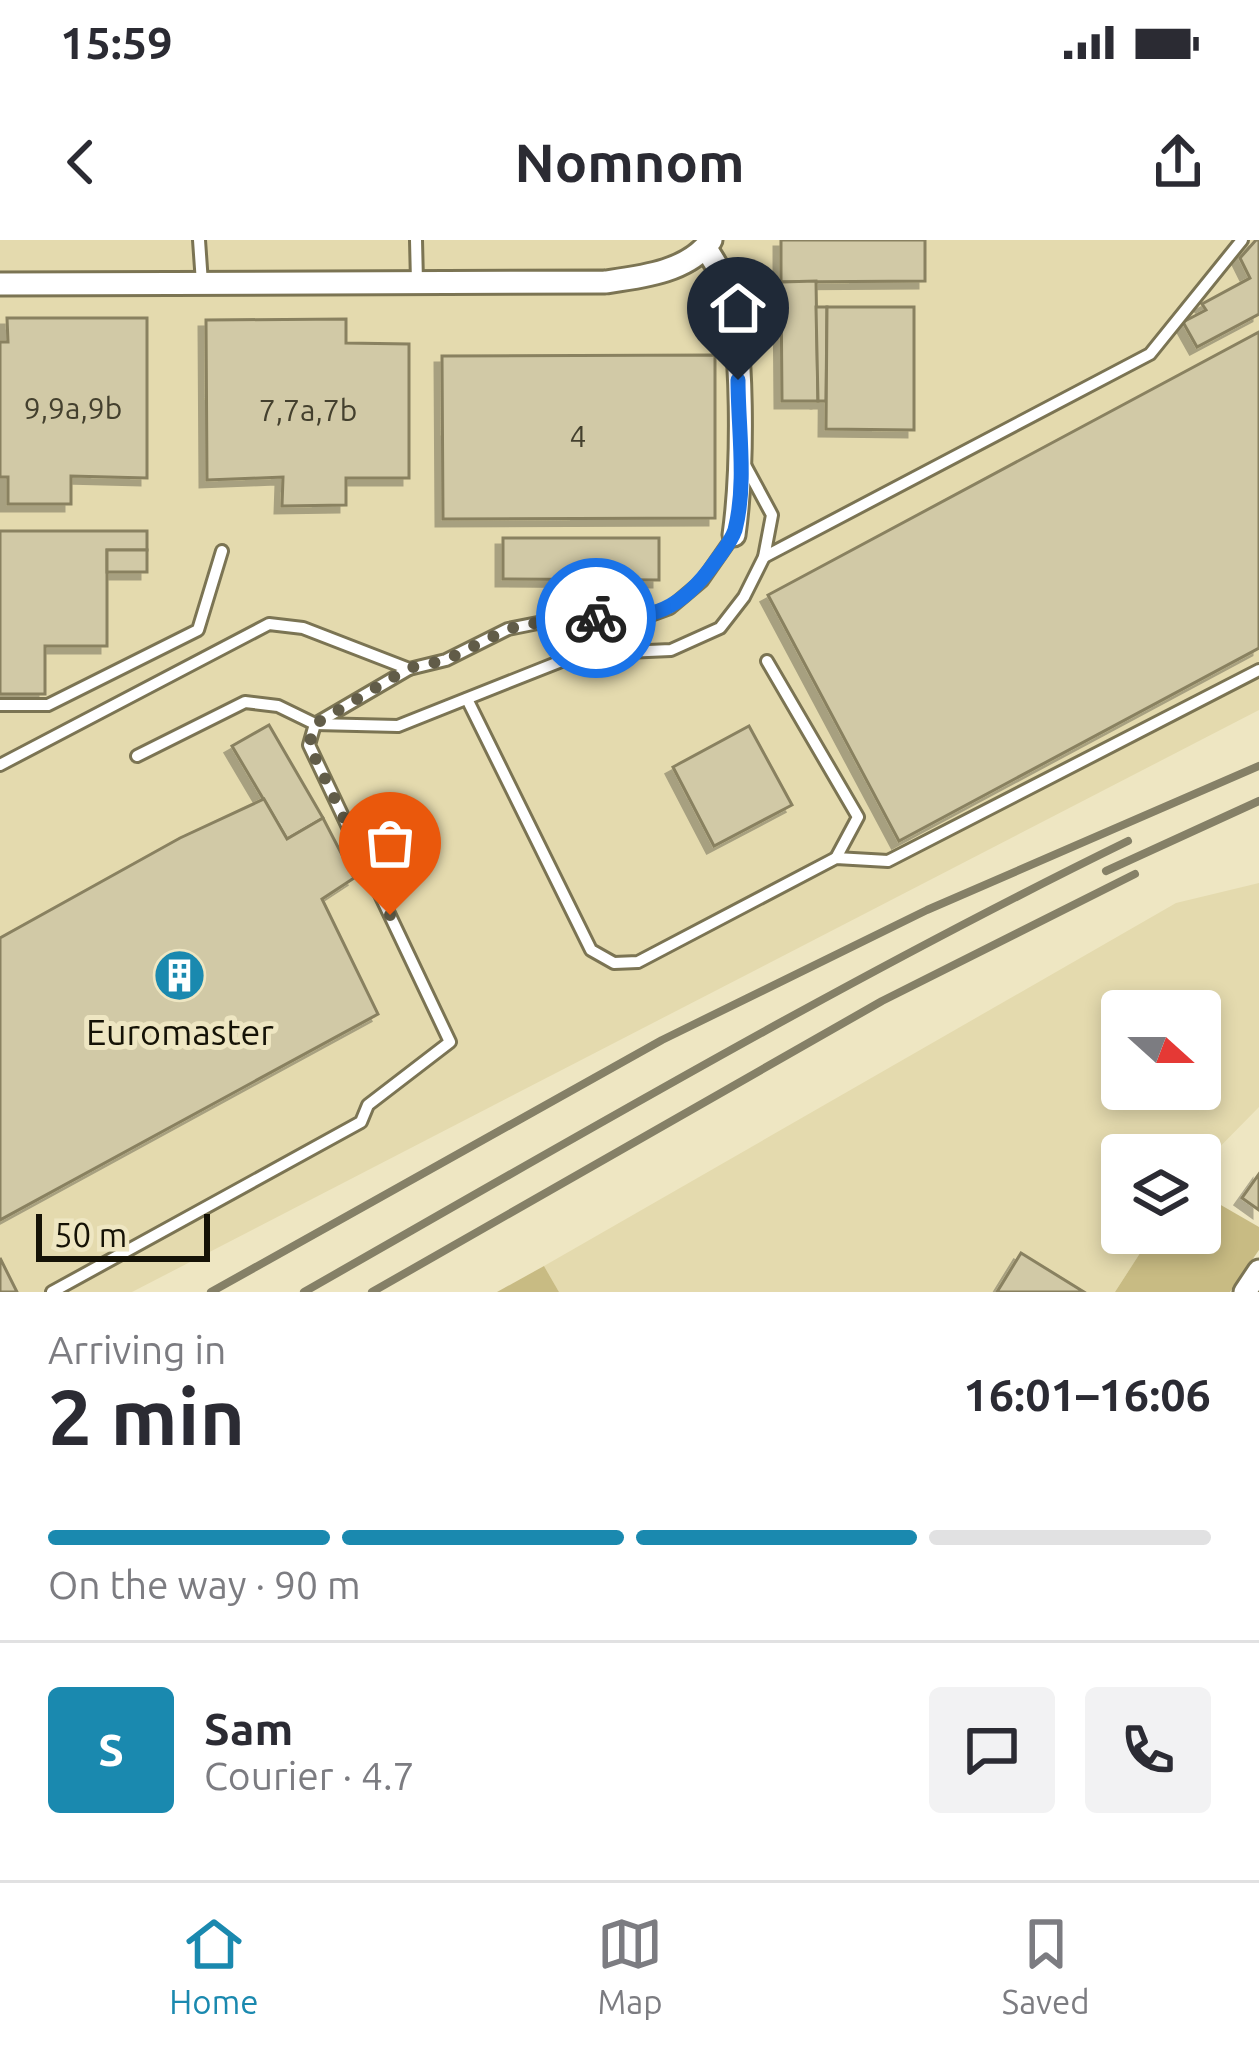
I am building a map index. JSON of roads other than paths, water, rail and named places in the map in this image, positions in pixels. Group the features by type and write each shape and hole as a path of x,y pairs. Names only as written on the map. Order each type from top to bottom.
{"street":[{"path":"0,284 605,282 658,274 708,244 725,283 737,342 740,494 734,535"},
{"path":"1245,1292 1259,1271"}],"lane":[{"path":"199,240 202,284"},
{"path":"416,240 417,282"},
{"path":"764,557 1150,354 1242,240"},
{"path":"137,756 245,701 278,706 315,724 398,726 580,654 671,650 720,628 744,597 764,557 772,515 739,455"},
{"path":"52,1292 362,1122 368,1105 451,1042 309,745 315,724 409,668 446,660 508,629 562,617 637,620 670,608 702,580 734,535"},
{"path":"0,705 48,705 198,630 222,551"},
{"path":"0,765 269,625 303,628 409,668"},
{"path":"766,661 858,818 836,858"},
{"path":"467,699 591,950 614,963 638,962 836,858 888,861 1259,670"}],"railway":[{"path":"211,1292 662,1040 927,910 1259,766"},
{"path":"1106,871 1259,801"},
{"path":"304,1292 815,1003 1128,841"},
{"path":"372,1292 882,1001 1135,874"}],"place":[{"name":"Euromaster","path":"180,976"}]}
